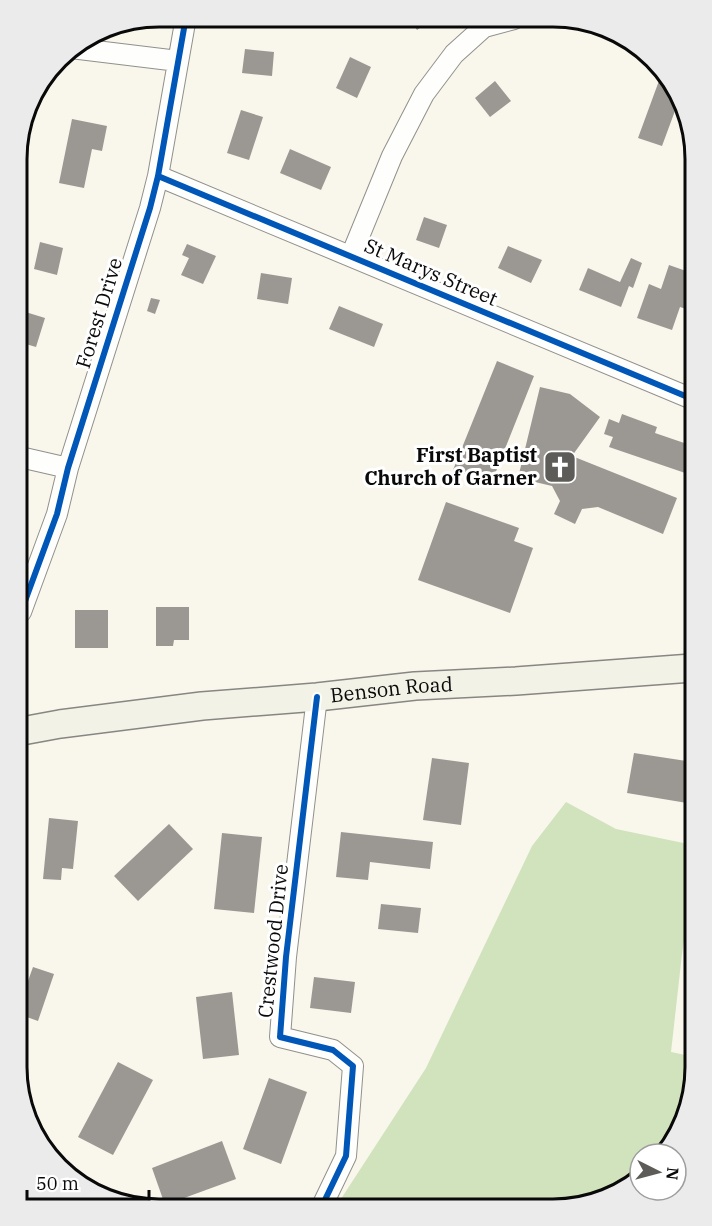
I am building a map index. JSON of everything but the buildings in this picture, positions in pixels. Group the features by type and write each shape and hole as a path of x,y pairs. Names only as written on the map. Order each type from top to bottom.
{"main road":[{"name":"Benson Road","path":"27,730 202,706 415,686 685,669"}],"street":[{"name":"Forest Drive","path":"27,596 57,514 68,468 150,208 158,176 184,27"},
{"path":"351,256 392,156 424,94 454,54 484,27"},
{"path":"84,50 178,61"},
{"name":"St Marys Street","path":"158,176 685,396"},
{"path":"27,458 68,468"},
{"name":"Crestwood Drive","path":"317,697 286,957 280,1036 333,1050 353,1066 346,1156 325,1199"}],"green space":[{"path":"566,802 616,829 685,843 685,933 671,1052 685,1055 685,1076 678,1110 662,1142 628,1142 628,1176 596,1192 562,1199 341,1199 426,1068 532,846"}],"cycle path":[{"path":"27,596 57,514 68,468 150,208 158,176 184,27"},
{"path":"158,176 685,396"},
{"path":"317,697 286,957 280,1037 333,1050 353,1066 346,1156 325,1199"}],"place":[{"name":"First Baptist Church of Garner","path":"560,467"}]}
